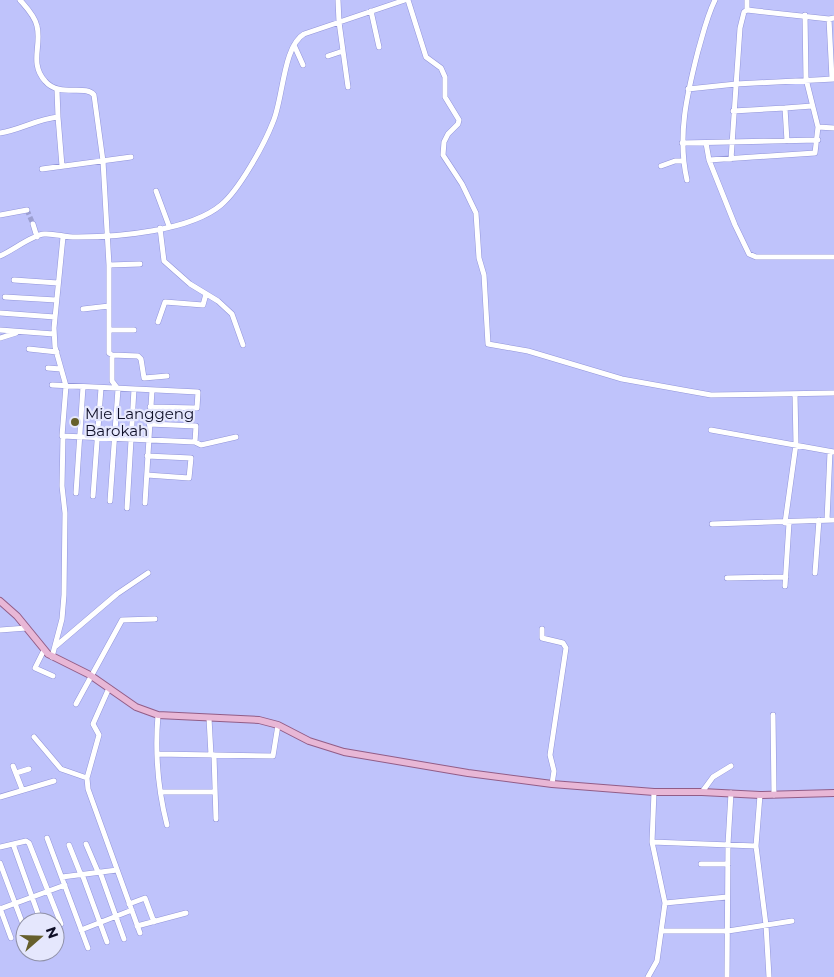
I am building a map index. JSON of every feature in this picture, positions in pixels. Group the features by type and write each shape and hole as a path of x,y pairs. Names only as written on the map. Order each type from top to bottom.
{"main road":[{"path":"0,601 52,657 90,675 136,707 158,715 246,719 278,725 309,741 344,752 436,768 552,784 654,792 731,792 760,795 834,793"}],"street":[{"path":"20,0 38,26 36,51 41,76 52,88 57,90 93,93 100,129 109,265 109,350 112,355 112,381 118,389 110,501"},
{"path":"338,0 339,22 348,87"},
{"path":"0,256 37,236 46,234 63,237 106,236 160,228 201,218 220,206 235,190 274,121 294,45 304,34 407,0 426,57 441,68 446,77 445,97 459,120 444,142 443,155 462,184 476,213 479,258 484,275 488,344 528,351 622,379 711,395 834,393"},
{"path":"687,180 682,143 688,89 709,12 715,0"},
{"path":"730,159 740,28 744,12 747,10 747,0"},
{"path":"688,89 806,79 833,79 832,19 747,10"},
{"path":"371,11 379,47"},
{"path":"709,160 814,155 818,140 818,127 806,79 805,15"},
{"path":"294,45 303,65"},
{"path":"328,56 343,51"},
{"path":"57,90 62,166"},
{"path":"733,111 812,106"},
{"path":"785,108 787,142"},
{"path":"0,134 14,131 42,119 58,117"},
{"path":"818,127 834,128"},
{"path":"682,143 818,140"},
{"path":"706,143 709,160 749,254 756,257 834,257"},
{"path":"42,169 131,157"},
{"path":"661,166 675,160 683,160"},
{"path":"156,192 169,226"},
{"path":"0,216 27,210"},
{"path":"33,224 37,236"},
{"path":"160,228 164,261 190,284 232,314 242,345"},
{"path":"52,657 62,619 64,595 65,513 62,486 66,386 54,334 63,237"},
{"path":"109,265 140,264"},
{"path":"14,280 58,283"},
{"path":"158,322 166,302 203,305 206,294"},
{"path":"5,297 56,300"},
{"path":"83,309 109,306"},
{"path":"0,313 55,317"},
{"path":"0,330 54,334"},
{"path":"109,330 134,330"},
{"path":"0,338 22,332"},
{"path":"29,349 57,352"},
{"path":"112,355 138,356 142,359 144,378 167,376"},
{"path":"48,368 61,369"},
{"path":"52,385 198,392 197,408 150,407"},
{"path":"76,493 83,387"},
{"path":"94,496 100,388"},
{"path":"127,508 134,389"},
{"path":"145,503 152,390"},
{"path":"785,586 787,523 796,444 796,394"},
{"path":"149,424 196,426 195,442"},
{"path":"711,430 832,452 827,520"},
{"path":"63,436 195,442 201,445 236,437"},
{"path":"147,456 191,458 189,478 147,475"},
{"path":"815,573 819,520"},
{"path":"712,524 834,520"},
{"path":"56,647 117,594 148,573"},
{"path":"727,578 786,577"},
{"path":"76,704 90,675 122,620 155,619"},
{"path":"0,630 27,628"},
{"path":"542,629 542,638 563,643 566,648 550,755 554,771 552,784"},
{"path":"44,650 34,666 36,669 53,676"},
{"path":"110,688 94,724 99,735 87,778 90,796 140,934"},
{"path":"158,715 157,754 167,825"},
{"path":"774,715 774,795"},
{"path":"209,718 216,819"},
{"path":"157,754 273,756 278,725"},
{"path":"34,737 61,769 87,778"},
{"path":"13,766 22,789"},
{"path":"702,792 713,777 731,766"},
{"path":"16,773 29,769"},
{"path":"0,797 54,781"},
{"path":"161,792 215,792"},
{"path":"648,977 657,963 665,903 652,842 654,792"},
{"path":"727,977 728,844 731,792"},
{"path":"760,795 756,846 766,924 769,977"},
{"path":"47,838 88,948"},
{"path":"0,848 26,841 29,843 56,912"},
{"path":"652,842 756,846"},
{"path":"13,844 37,912"},
{"path":"86,844 99,872 124,939"},
{"path":"69,845 107,942"},
{"path":"0,863 18,912"},
{"path":"701,864 728,864"},
{"path":"62,877 117,870"},
{"path":"11,938 0,909 65,885"},
{"path":"665,903 727,897"},
{"path":"129,904 145,898 154,922"},
{"path":"81,930 132,910"},
{"path":"138,926 186,913"},
{"path":"662,931 728,931 792,921"}],"tunnel":[{"path":"27,210 33,224"}],"place":[{"name":"Mie Langgeng Barokah","path":"75,422"}]}
